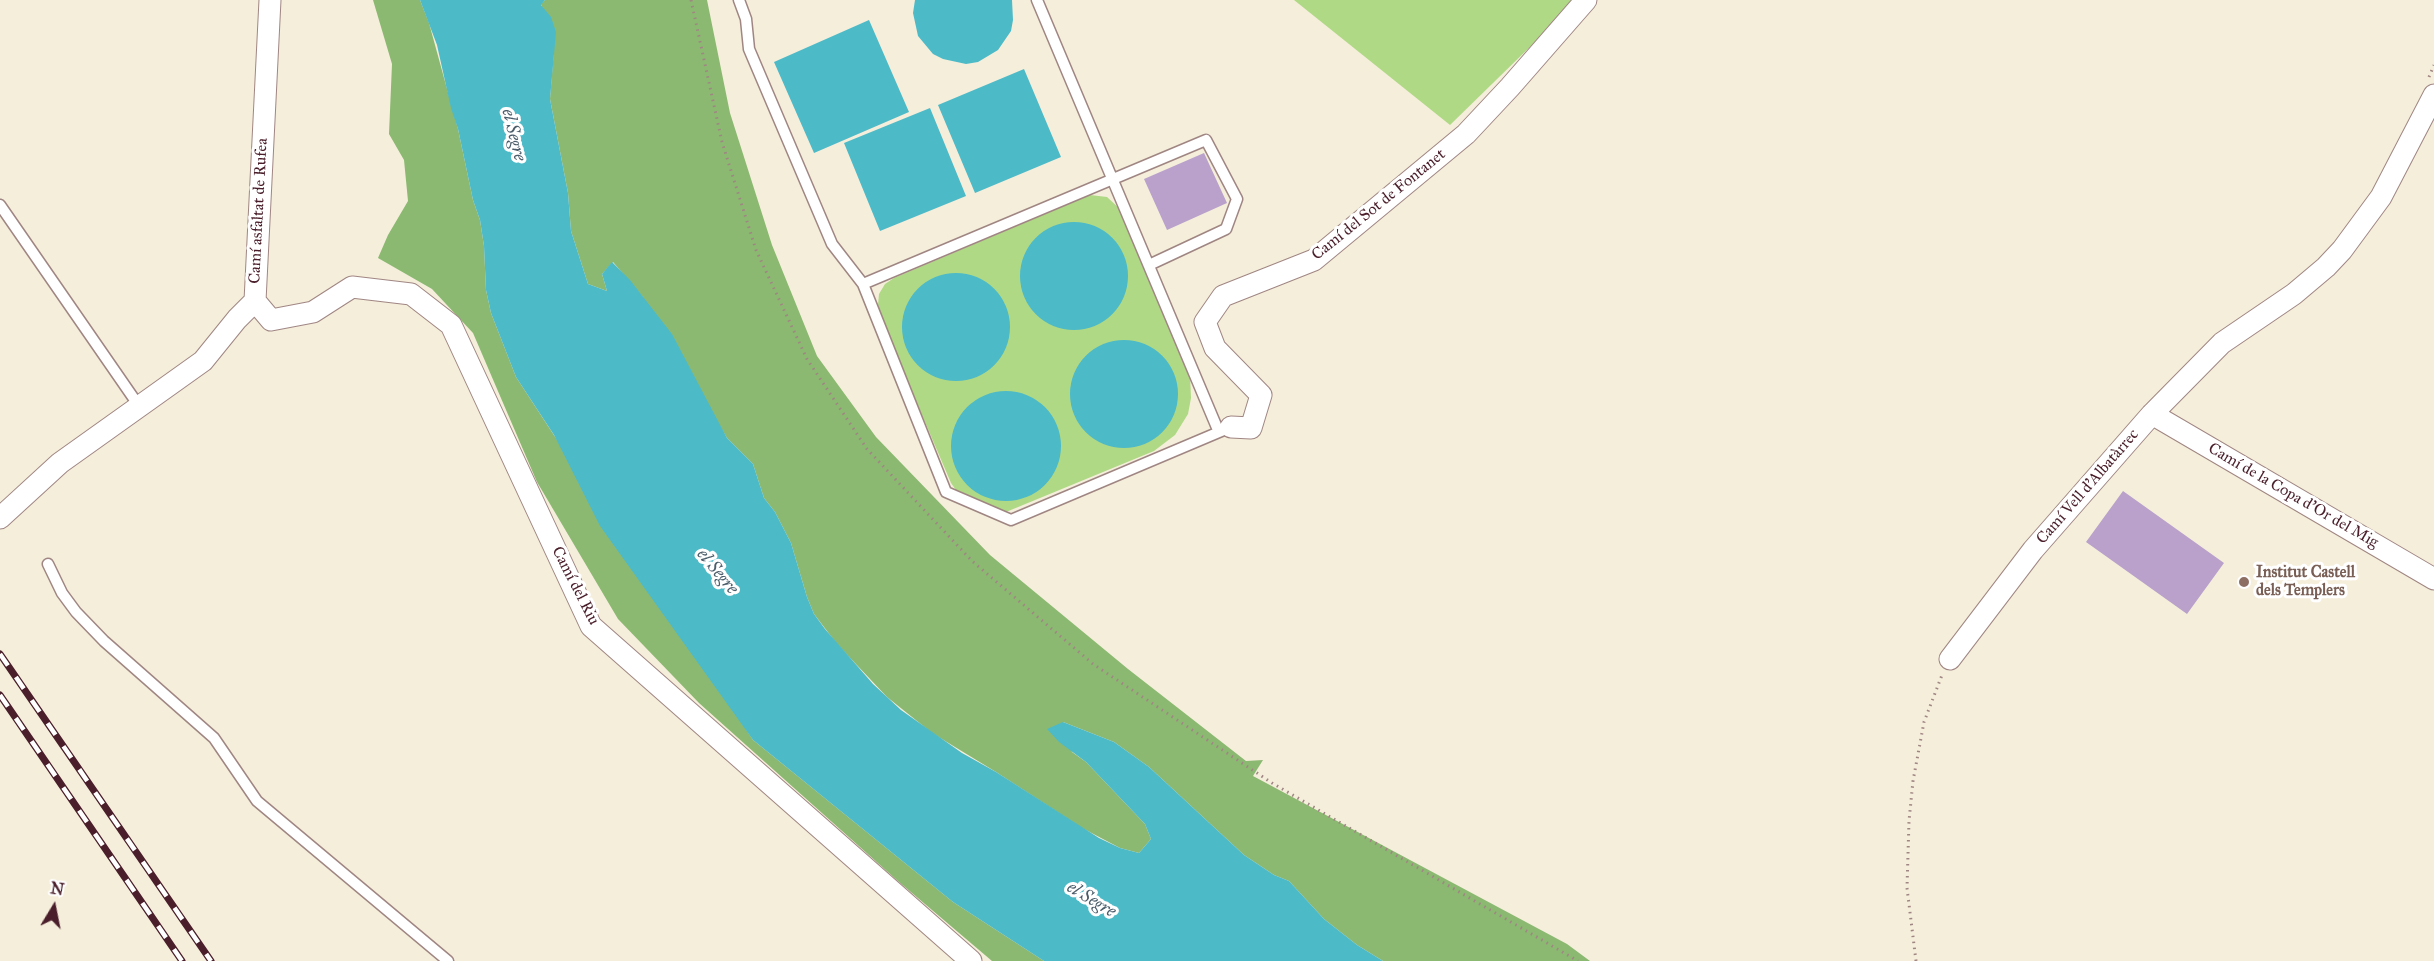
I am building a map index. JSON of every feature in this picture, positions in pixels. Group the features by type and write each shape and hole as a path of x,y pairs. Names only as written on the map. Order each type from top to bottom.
{"street":[{"name":"Camí asfaltat de Rufea","path":"0,518 60,463 203,361 237,319 255,302 270,0"},
{"name":"Camí del Sot de Fontanet","path":"1224,428 1251,428 1261,395 1215,348 1204,322 1223,296 1314,260 1466,134 1586,0"},
{"name":"Camí Vell d'Albatàrrec","path":"1950,659 2033,550 2152,414 2222,343 2294,294 2342,250 2381,197 2434,95"},
{"name":"Camí del Riu","path":"255,302 271,320 313,312 352,287 411,294 451,325 591,626 970,961"},
{"name":"Camí de la Copa d'Or del Mig","path":"2152,414 2434,579"}],"lane":[{"path":"739,0 746,19 749,49 832,244 863,284 946,492 1011,520 1224,428 1149,266 1037,0"},
{"path":"863,284 1206,140 1237,199 1226,229 1149,266"},
{"path":"0,205 139,406"},
{"path":"48,564 62,593 76,612 104,641 214,738 257,801 448,961"}],"path":[{"path":"691,0 722,142 756,250 807,358 867,449 972,561 1093,664 1272,783 1578,961"},
{"path":"1916,961 1907,888 1913,781 1930,701 1950,659"}],"green space":[{"path":"373,0 420,0 429,23 480,220 486,290 491,313 516,377 753,740 953,902 1044,961 992,961 899,882 699,703 618,619 537,482 473,333 432,289 378,258 388,235 408,201 404,160 389,134 392,64"},
{"path":"545,0 707,0 730,113 772,245 817,356 876,437 990,555 1128,669 1246,761 1263,760 1253,776 1567,944 1590,961 1383,961 1357,945 1324,919 1289,881 1274,875 1244,855 1149,767 1114,742 1063,722 1072,752 1086,762 1145,824 1151,839 1139,853 1120,848 1082,828 932,733 887,697 837,644 814,614 791,543 775,512 764,498 753,464 727,438 642,296 613,262 602,274 607,291 588,284 571,231 568,193 550,99 554,49 541,4"},
{"path":"1294,0 1578,0 1450,125"},
{"path":"1090,195 1107,197 1120,209 1190,375 1191,398 1188,414 1175,435 1154,451 1006,512 960,496 951,483 882,321 878,305 879,294 885,284 894,278"}],"water":[{"name":"el Segre","path":"420,0 545,0 541,5 551,17 556,32 550,99 568,193 571,231 588,284 607,291 602,274 612,262 630,280 672,334 727,438 753,464 764,498 775,512 791,543 814,614 873,684 901,710 962,753 1099,838 1120,848 1139,853 1151,839 1145,824 1086,762 1059,742 1047,729 1063,722 1114,742 1149,767 1244,855 1274,875 1289,881 1324,919 1357,945 1383,961 1044,961 953,902 753,740 600,526 554,435 516,377 491,313 486,290 480,220 473,200 437,45"},
{"path":"915,0 1012,0 1011,31 998,50 978,62 966,64 943,59 933,54 918,36 913,13"},
{"path":"869,20 909,112 814,153 774,62"},
{"path":"1024,69 1061,157 975,193 938,105"},
{"path":"930,108 966,196 880,231 844,143"},
{"path":"1074,222 1095,226 1113,237 1124,255 1128,276 1124,297 1113,315 1095,326 1074,330 1053,326 1035,315 1024,297 1020,276 1024,255 1035,237 1053,226"},
{"path":"956,273 977,277 994,289 1006,306 1010,327 1006,348 994,365 977,377 956,381 935,377 918,365 906,348 902,327 906,306 918,289 935,277"},
{"path":"1124,340 1145,344 1163,355 1174,373 1178,394 1174,415 1163,433 1145,444 1124,448 1103,444 1085,433 1074,415 1070,394 1074,373 1085,355 1103,344"},
{"path":"1006,391 1027,396 1045,407 1056,425 1061,446 1056,467 1045,485 1027,496 1006,501 985,496 967,485 956,467 951,446 956,425 967,407 985,396"}],"building":[{"path":"1204,153 1227,203 1167,230 1144,179"},
{"path":"2123,491 2224,563 2187,614 2086,542"}],"railway":[{"path":"0,654 211,961"},
{"path":"0,695 182,961"}],"place":[{"name":"Institut Castell dels Templers","path":"2244,582"}]}
